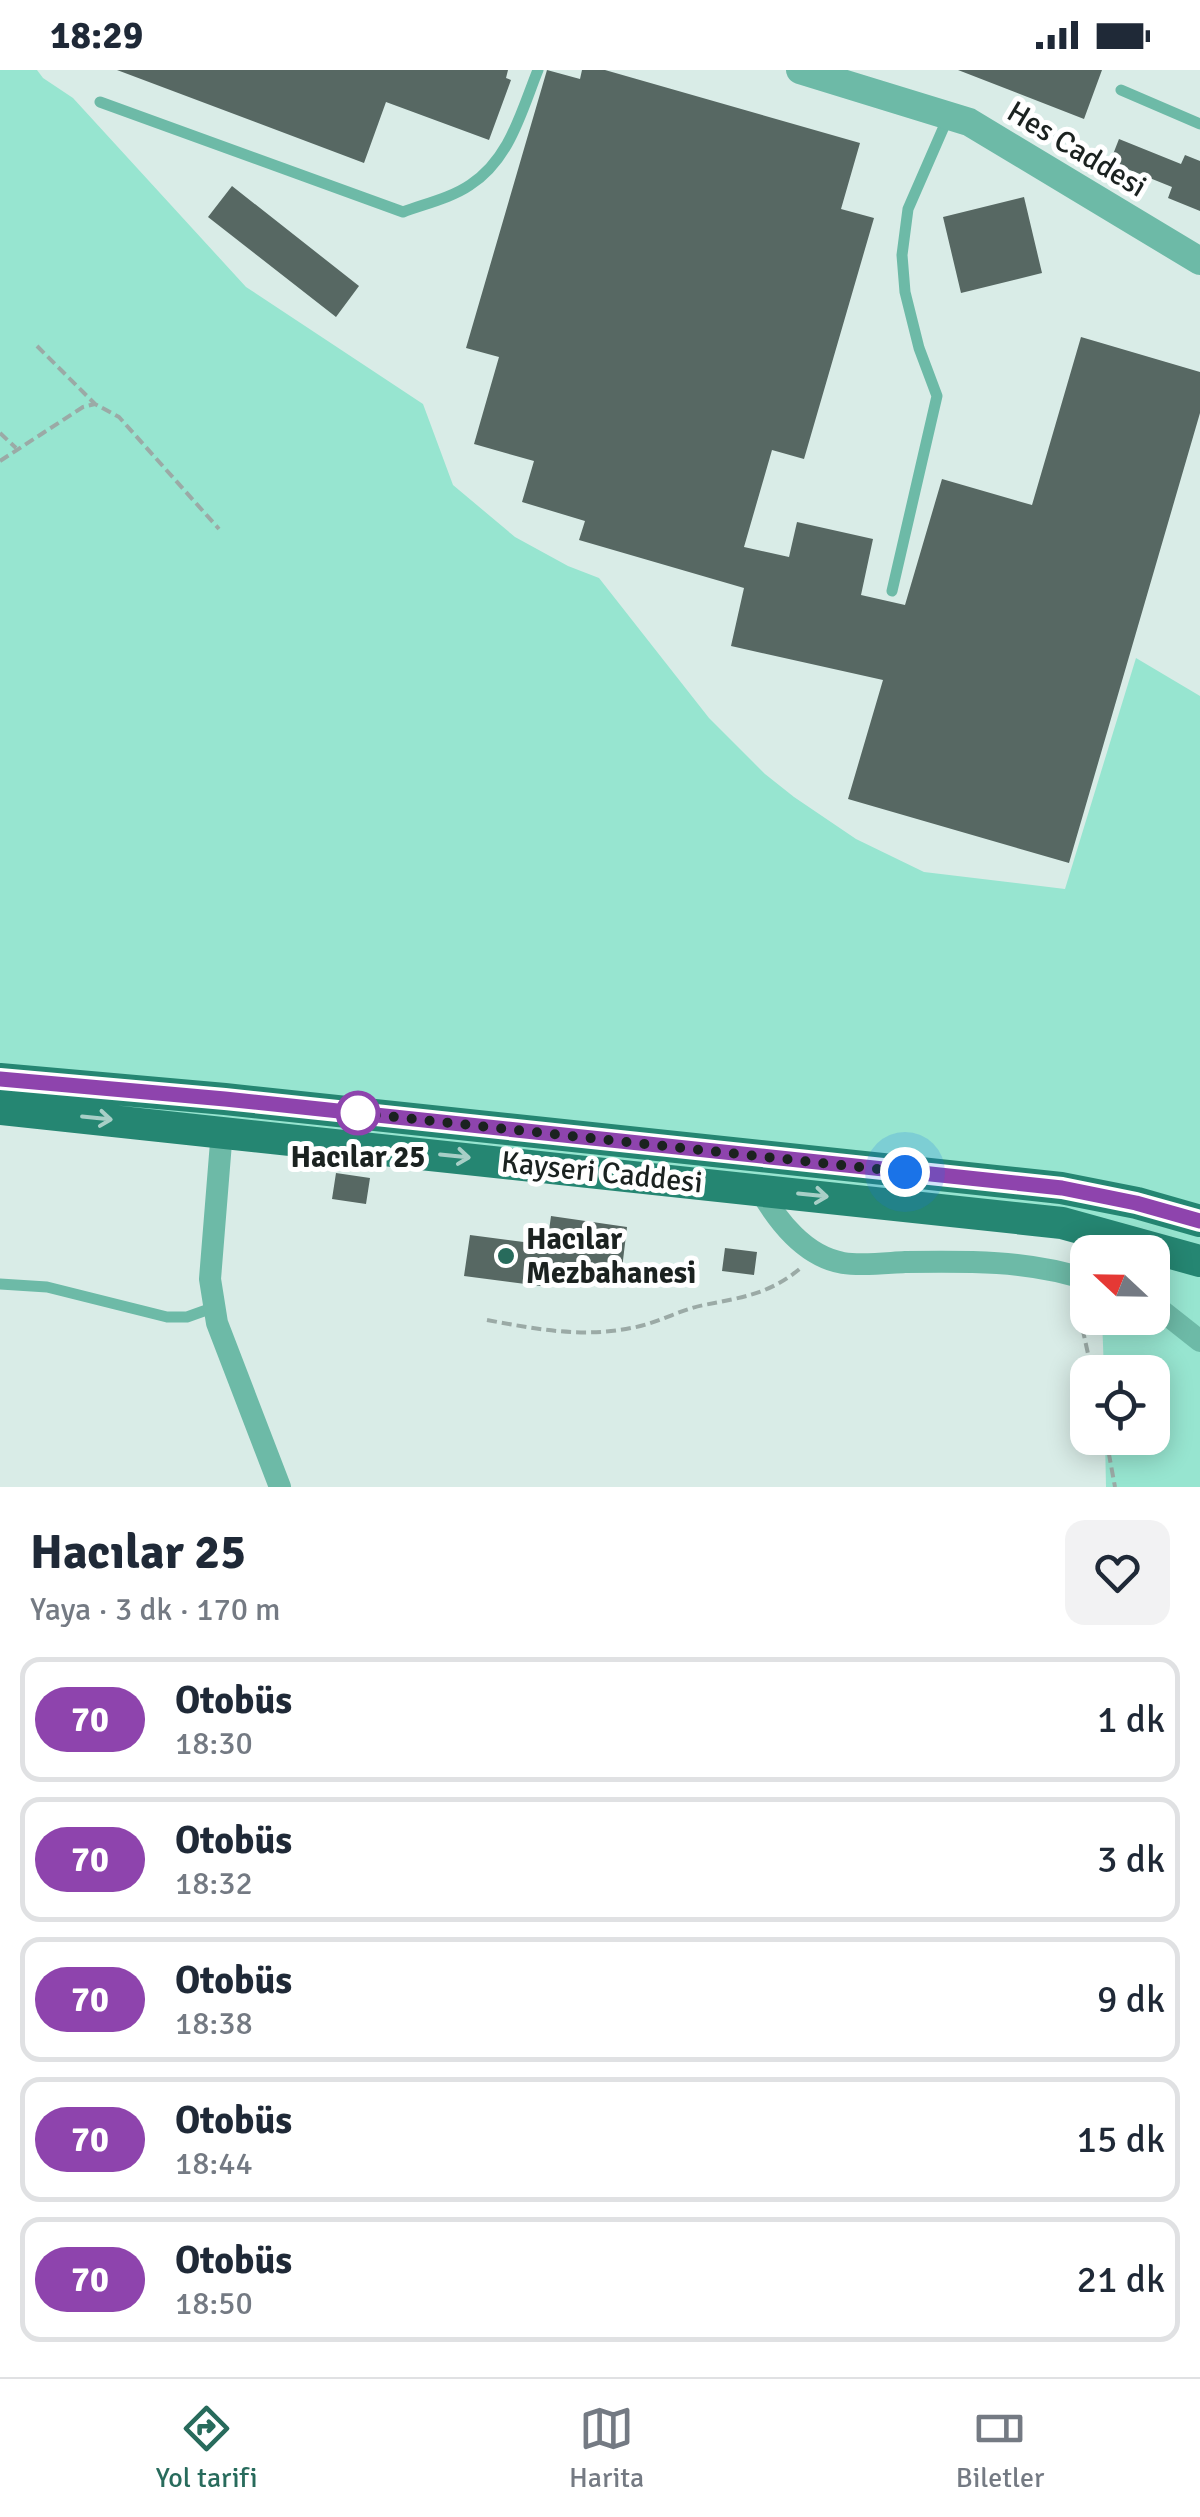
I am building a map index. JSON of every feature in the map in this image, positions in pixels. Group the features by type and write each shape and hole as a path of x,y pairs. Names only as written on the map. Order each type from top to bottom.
{"main road":[{"name":"Kayseri Caddesi","path":"0,1079 223,1115 759,1189 1062,1223 1200,1260"},
{"name":"Kayseri Caddesi","path":"0,1109 223,1115 1062,1188 1200,1221"}],"street":[{"name":"Hes Caddesi","path":"800,70 969,122 1199,259"},
{"path":"223,1115 210,1279 217,1323 280,1487"},
{"path":"759,1189 779,1222 807,1247 842,1263 957,1262 1056,1269 1070,1274"},
{"path":"1170,1318 1200,1341"}],"lane":[{"path":"100,102 403,212 467,188 492,168 509,143 538,70"},
{"path":"1121,90 1200,124"},
{"path":"892,591 937,396 918,348 904,292 902,255 908,210 949,114"},
{"path":"0,1284 48,1287 167,1317 187,1318 215,1307"}],"path":[{"path":"37,346 95,404 119,418 219,529"},
{"path":"0,461 82,407 95,404"},
{"path":"0,434 16,448"},
{"path":"486,1320 558,1334 631,1328 701,1305 744,1299 785,1281 819,1252"},
{"path":"1109,1455 1116,1487"}],"green space":[{"path":"0,70 37,70 73,98 246,287 423,404 453,485 515,537 599,578 709,718 765,774 856,839 924,872 1065,889 1136,658 1200,696 1200,1487 1106,1487 1105,1455 1170,1455 1170,1355 1103,1355 1103,1335 1170,1335 1170,1235 1099,1235 1098,1219 0,1102"}],"building":[{"path":"117,70 508,70 506,78 511,80 489,140 386,102 364,163"},
{"path":"547,70 580,79 582,70 605,70 860,143 841,209 874,218 804,459 772,450 744,547 789,557 797,522 873,539 861,595 905,605 942,479 1032,505 1081,337 1200,372 1200,413 1069,863 848,799 883,680 731,646 744,588 579,540 585,521 522,502 534,461 474,444 499,357 466,348"},
{"path":"958,70 1102,70 1084,119"},
{"path":"1119,139 1181,164 1185,155 1200,161 1200,211 1168,198 1172,187 1110,162"},
{"path":"232,186 359,286 336,317 208,217"},
{"path":"1024,197 1042,273 961,293 943,217"},
{"path":"336,1173 370,1178 366,1204 332,1199"},
{"path":"551,1216 627,1227 621,1277 544,1267 541,1286 464,1276 470,1235 547,1245"},
{"path":"725,1248 757,1252 754,1275 722,1271"}],"bus line":[{"name":"70","path":"0,1079 225,1099 1062,1188 1200,1221"}],"place":[{"name":"Hacılar 25","path":"358,1113"},
{"name":"Hacılar Mezbahanesi","path":"506,1256"}],"route":[{"path":"358,1113 905,1172"}]}
